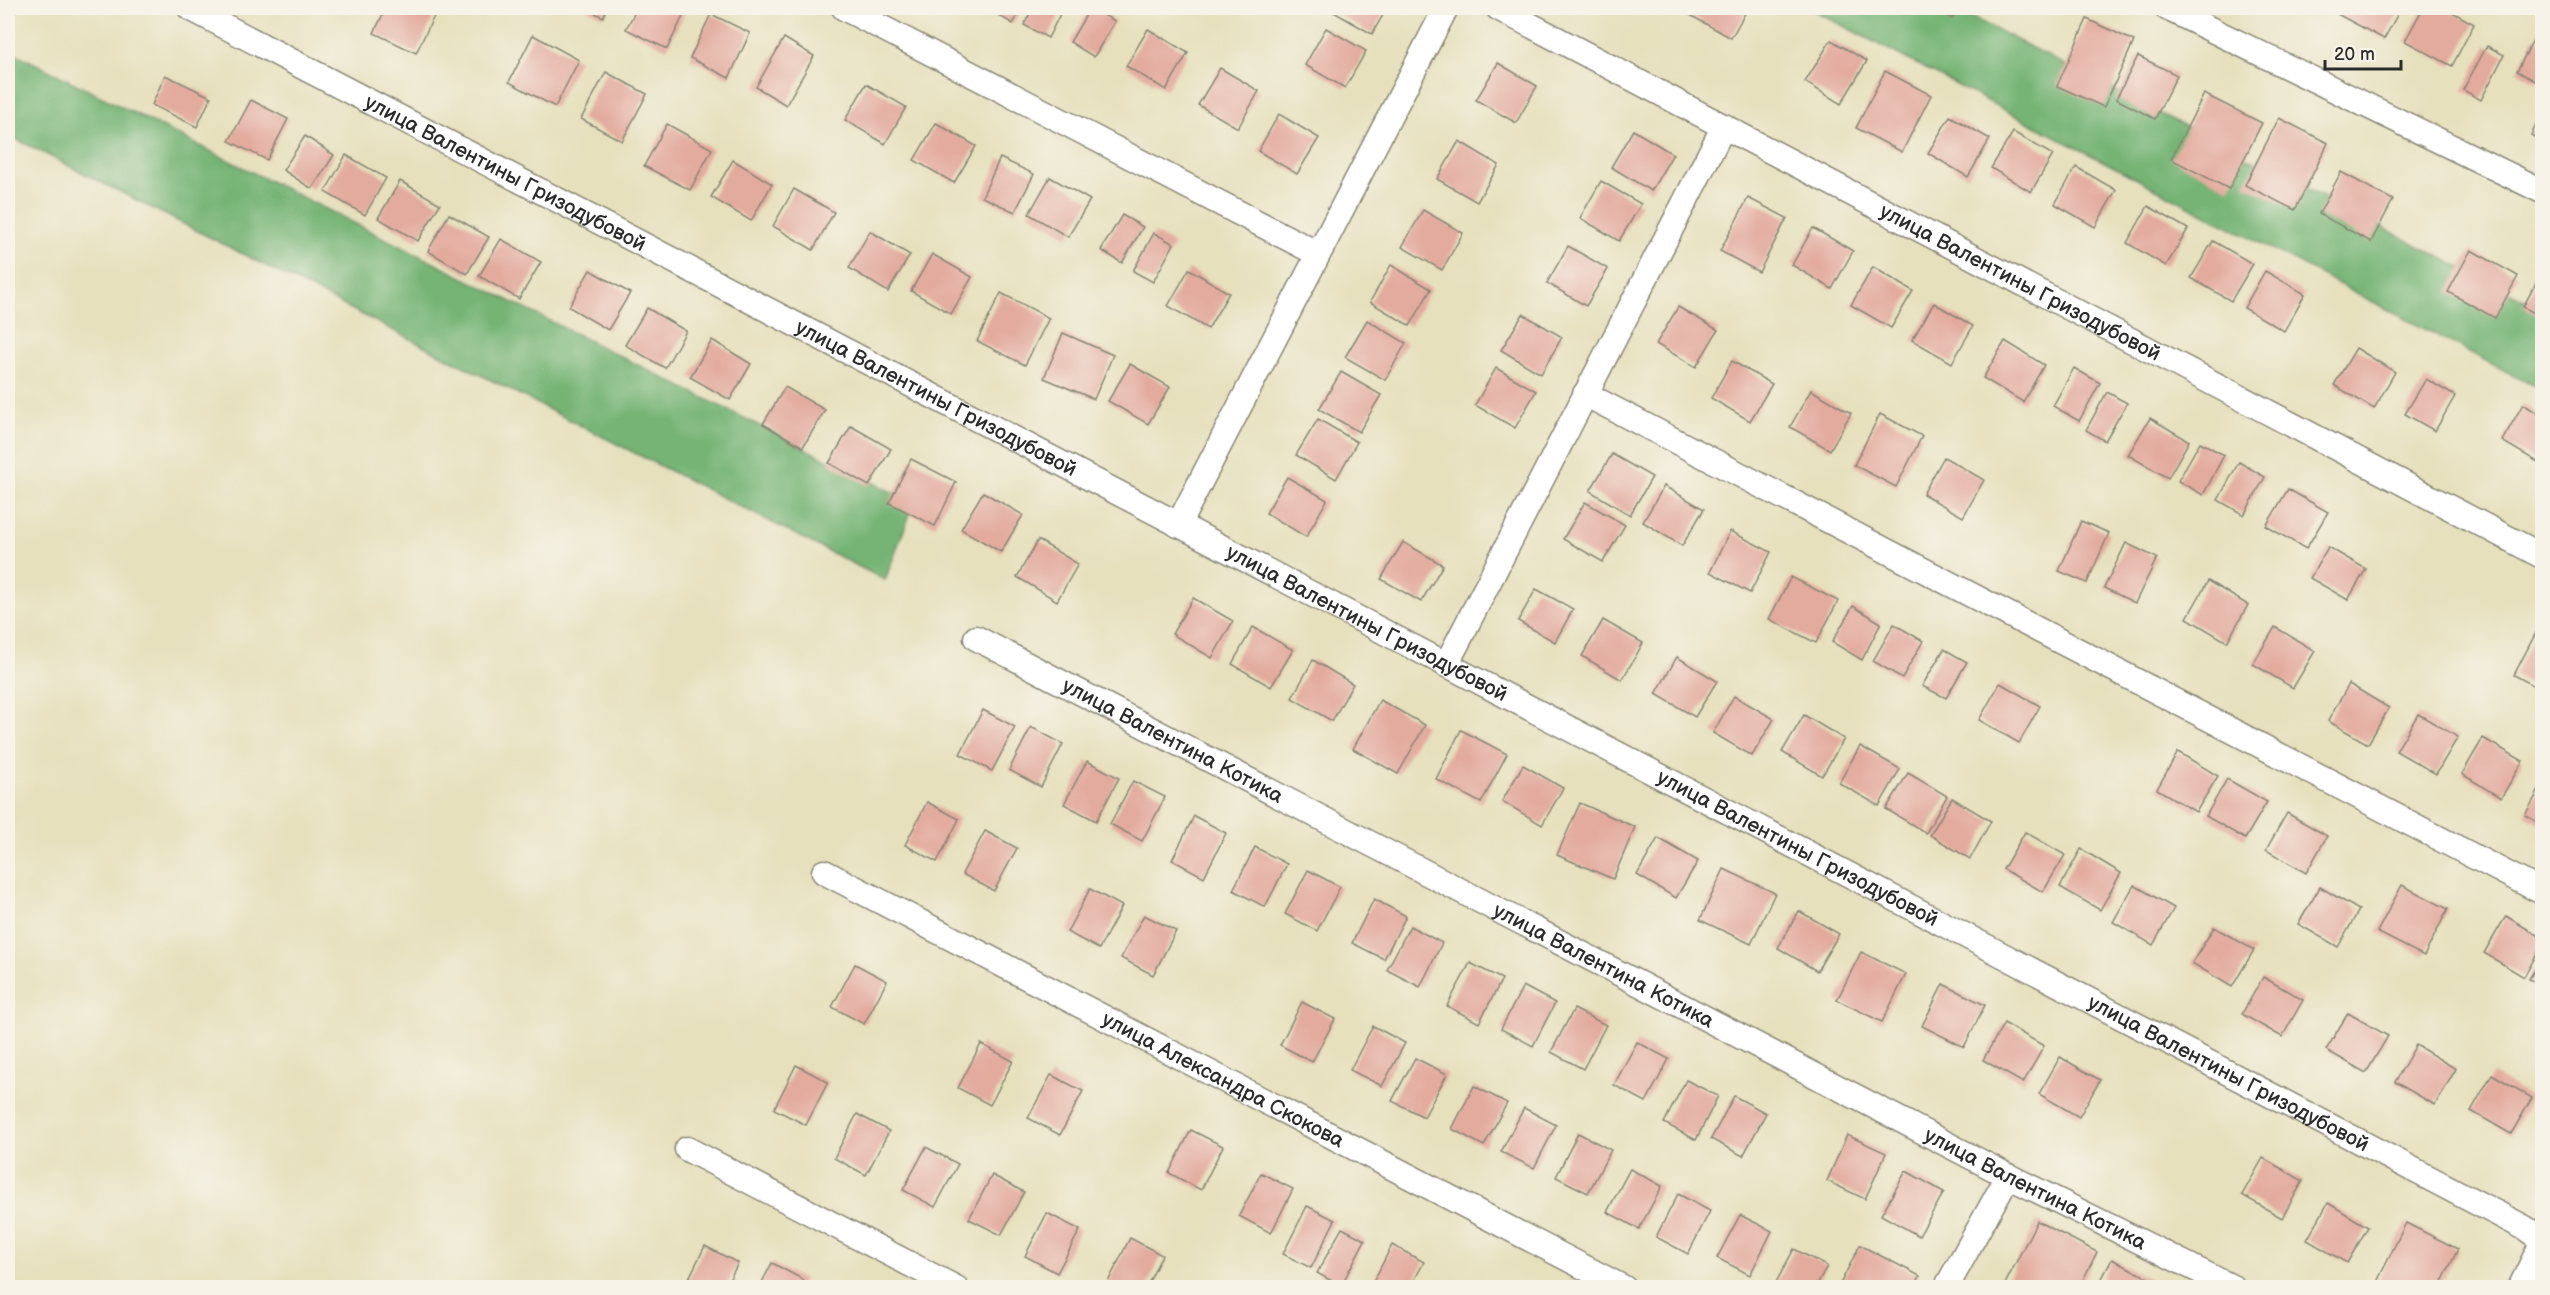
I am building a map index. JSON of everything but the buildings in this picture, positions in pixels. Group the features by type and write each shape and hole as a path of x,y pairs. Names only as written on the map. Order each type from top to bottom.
{"street":[{"name":"улица Валентины Гризодубовой","path":"190,8 2525,1228 2542,1241"},
{"path":"844,8 1318,254"},
{"path":"1178,525 1446,8"},
{"name":"улица Валентины Гризодубовой","path":"1498,8 2542,556"},
{"path":"2167,8 2542,190"},
{"path":"1446,665 1724,126"},
{"path":"1585,394 2542,892"},
{"name":"улица Валентина Котика","path":"976,638 2008,1176 2234,1287"},
{"name":"улица Александра Скокова","path":"824,872 1624,1287"},
{"path":"687,1149 956,1287"},
{"path":"1946,1287 2008,1176"},
{"path":"2520,1287 2542,1241"}],"green space":[{"path":"1809,8 1954,8 2542,309 2542,390"},
{"path":"8,50 914,503 885,580 8,135"}]}
